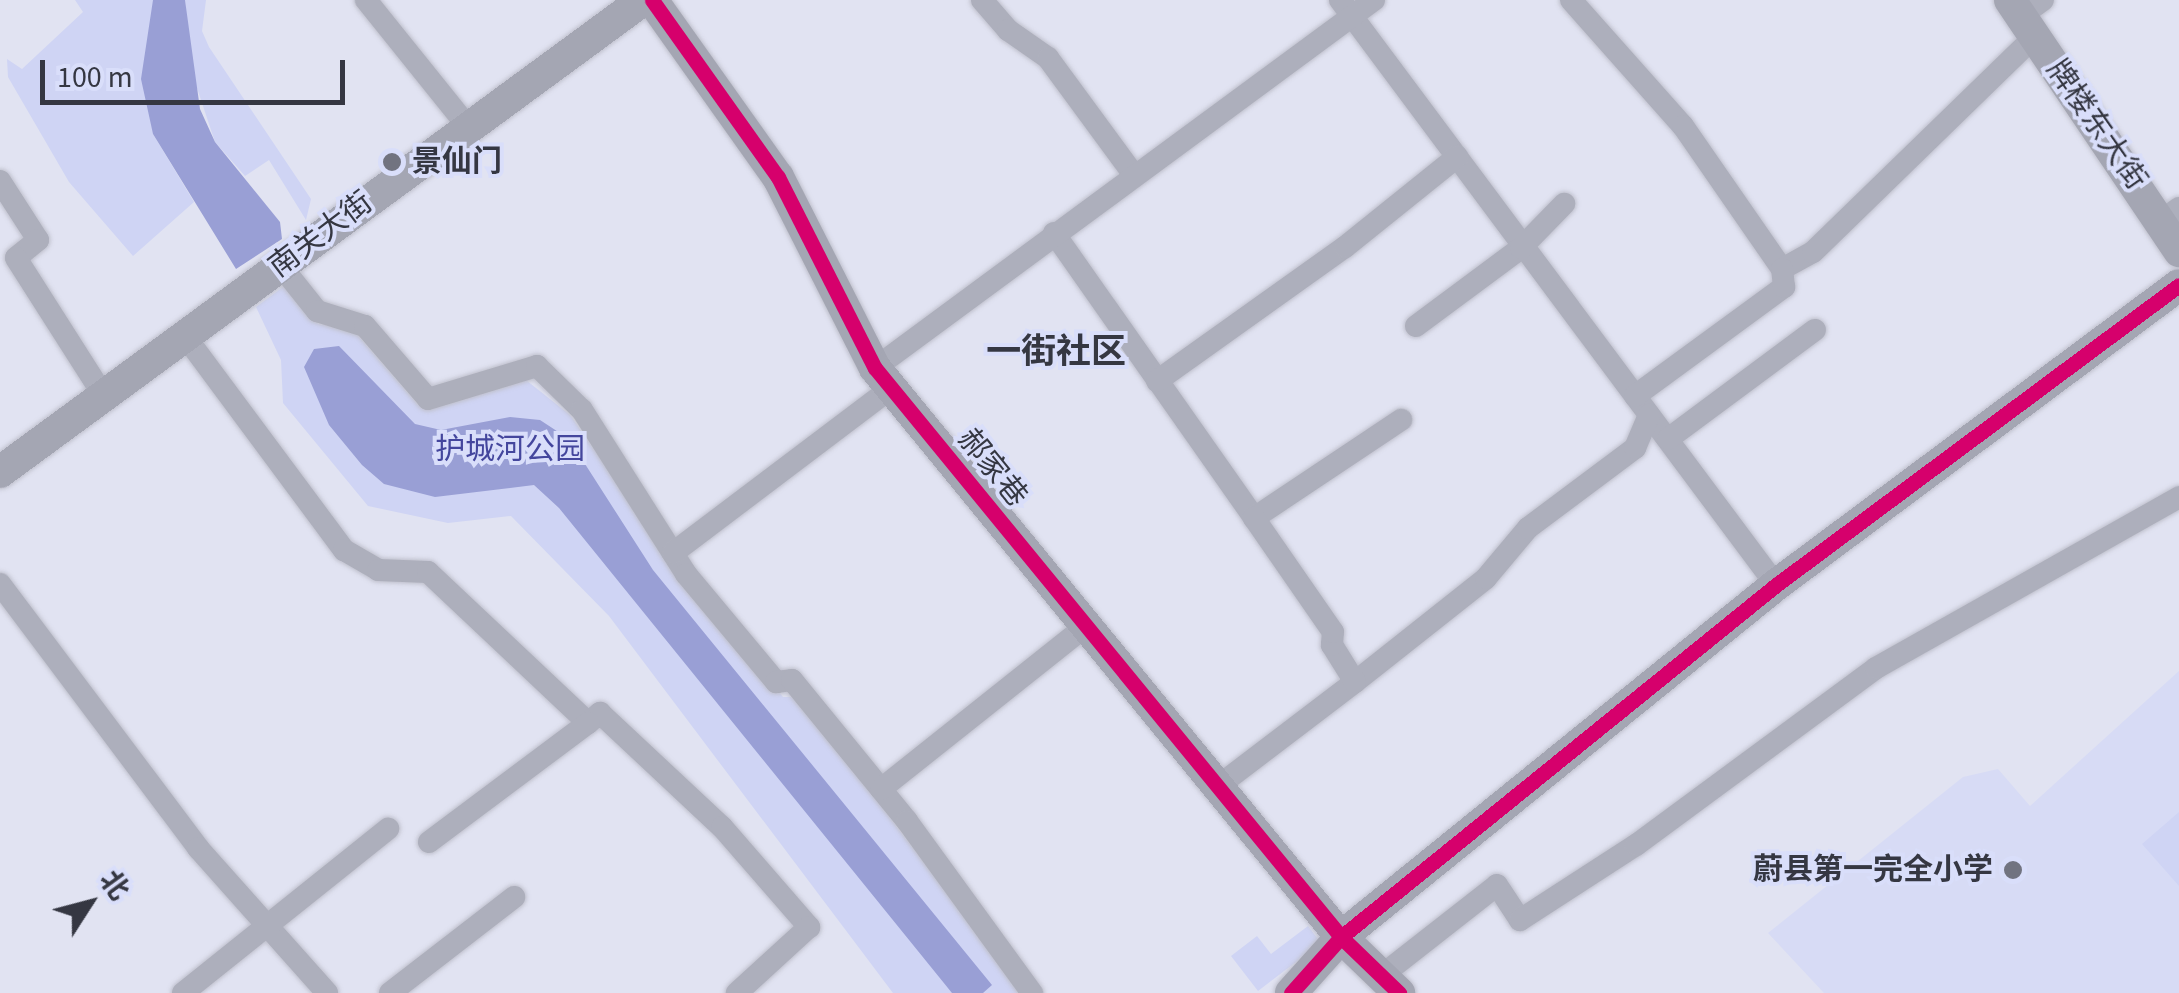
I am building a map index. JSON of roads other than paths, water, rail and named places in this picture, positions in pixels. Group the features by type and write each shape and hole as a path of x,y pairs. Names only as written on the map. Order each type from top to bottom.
{"street":[{"path":"366,0 469,128"},
{"name":"南关大街","path":"0,472 644,0"},
{"name":"郝家巷","path":"652,0 778,177 883,378 1340,937 1390,985"},
{"path":"982,0 1008,30 1048,58 1134,176"},
{"path":"673,553 1054,233 1134,176 1346,8 1374,0"},
{"path":"1218,787 1486,578 1528,528 1635,448 1642,406 1784,287 1782,269 1683,126 1572,0"},
{"path":"1346,8 1776,585"},
{"path":"1782,269 1812,252 2027,13"},
{"name":"牌楼东大街","path":"2027,13 2170,214 2179,251"},
{"path":"1157,380 1346,247 1457,156"},
{"path":"0,181 38,240 16,258 104,396"},
{"path":"1416,326 1522,248 1564,204"},
{"path":"1054,233 1333,632 1332,645 1355,682"},
{"path":"282,266 316,312 366,326 428,399 537,366 582,410 673,553 776,682 792,680 882,790 1032,993"},
{"path":"1291,993 1340,937 1776,585 2179,285"},
{"path":"1668,439 1815,330"},
{"path":"185,336 344,550 378,570 428,572 588,723"},
{"path":"1254,518 1401,420"},
{"path":"1390,985 1497,886 1520,920 1636,845 1876,668 2179,497"},
{"path":"0,584 198,848 327,993"},
{"path":"882,790 1086,626"},
{"path":"429,842 600,712 722,827 809,928 737,993"},
{"path":"184,993 264,923 388,829"},
{"path":"390,993 514,896"}],"water":[{"path":"153,0 185,0 200,109 215,142 280,222 282,239 236,269 153,134 141,79"},
{"path":"339,346 415,424 441,430 510,417 540,420 569,439 653,570 992,985 983,993 952,993 559,508 534,485 435,497 384,484 362,465 329,425 304,367 314,349"}],"place":[{"name":"景仙门","path":"392,162"},
{"name":"蔚县第一完全小学","path":"2013,870"}],"district":[{"name":"一街社区","path":"1056,352"}],"park label":[{"name":"护城河公园","path":"510,450"}]}
